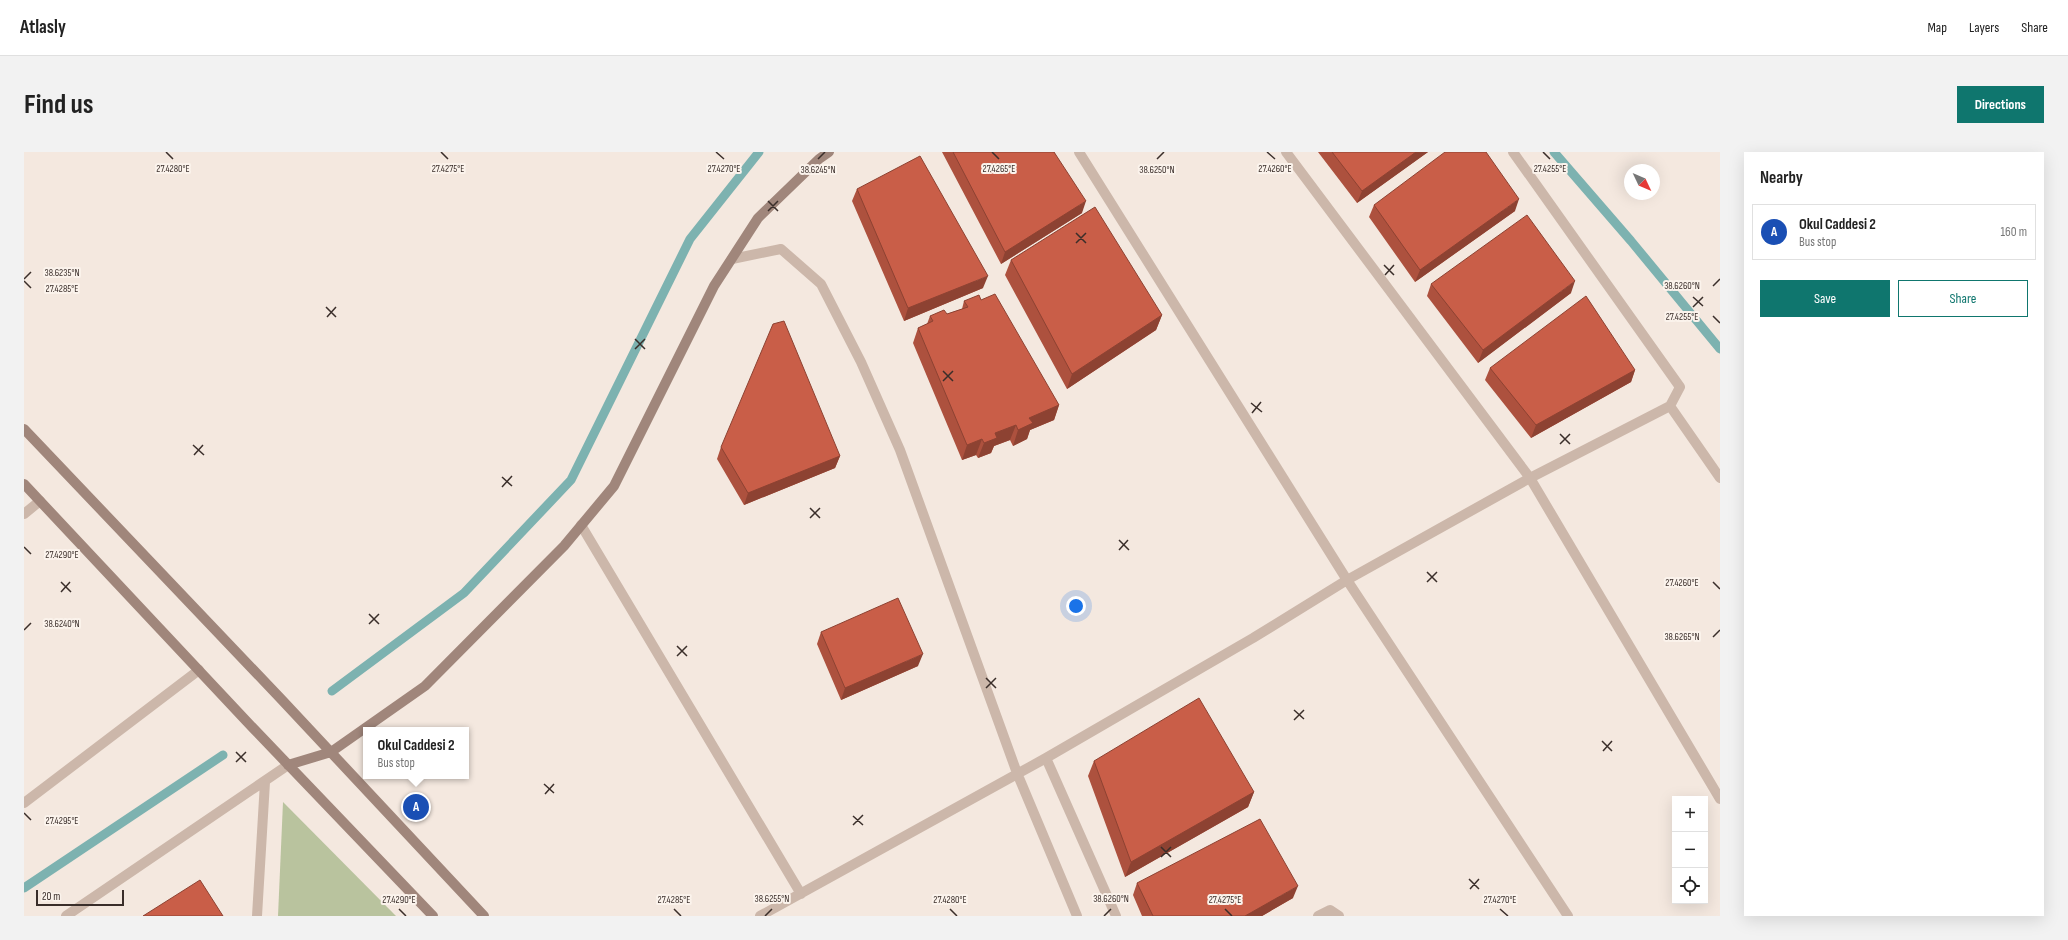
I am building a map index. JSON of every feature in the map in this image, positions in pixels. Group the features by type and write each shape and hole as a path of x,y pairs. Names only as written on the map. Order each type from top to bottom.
{"street":[{"path":"367,727 425,686 564,546 614,486 714,286 758,218 819,159 829,152"},
{"path":"1079,152 1347,580 1568,916"},
{"path":"1286,152 1530,478 1720,799"},
{"path":"760,916 1046,758 1253,638 1347,580 1530,478 1670,406 1680,387 1513,152"},
{"path":"732,259 781,250 821,284 861,362 900,450 1017,773 1077,916"},
{"path":"1670,406 1720,478"},
{"path":"24,429 331,752 484,916"},
{"path":"24,484 288,765 433,916"},
{"path":"24,514 40,500"},
{"path":"581,526 801,894"},
{"path":"24,803 199,670"},
{"path":"66,916 288,765 331,752 363,730"},
{"path":"1046,758 1116,916"},
{"path":"257,916 265,782"},
{"path":"1318,916 1330,910 1339,916"}],"green space":[{"path":"283,802 396,916 278,916"}],"building":[{"path":"953,152 1054,152 1086,201 1005,252"},
{"path":"1332,152 1416,152 1362,191"},
{"path":"1445,152 1486,152 1519,199 1420,270 1374,205"},
{"path":"920,156 988,276 908,308 857,189"},
{"path":"1095,207 1162,315 1072,374 1011,260"},
{"path":"1527,215 1575,281 1483,350 1431,284"},
{"path":"995,294 1059,405 1029,418 1033,423 1018,430 1016,425 995,433 997,438 984,443 982,439 967,445 918,328 933,321 930,316 944,310 947,314 968,307 964,301 979,295 981,300"},
{"path":"1586,296 1635,370 1536,425 1490,368"},
{"path":"784,321 840,456 748,493 721,447 773,324"},
{"path":"898,598 923,654 845,688 821,632"},
{"path":"1199,698 1254,792 1131,862 1094,761"},
{"path":"1260,819 1298,886 1245,916 1153,916 1137,883"},
{"path":"200,880 223,916 143,916"}],"waterway":[{"path":"332,691 464,593 571,480 690,239 759,152"},
{"path":"1554,152 1631,241 1720,349"},
{"path":"24,888 223,755"}],"place":[{"name":"Okul Caddesi 2","path":"416,807"}]}
